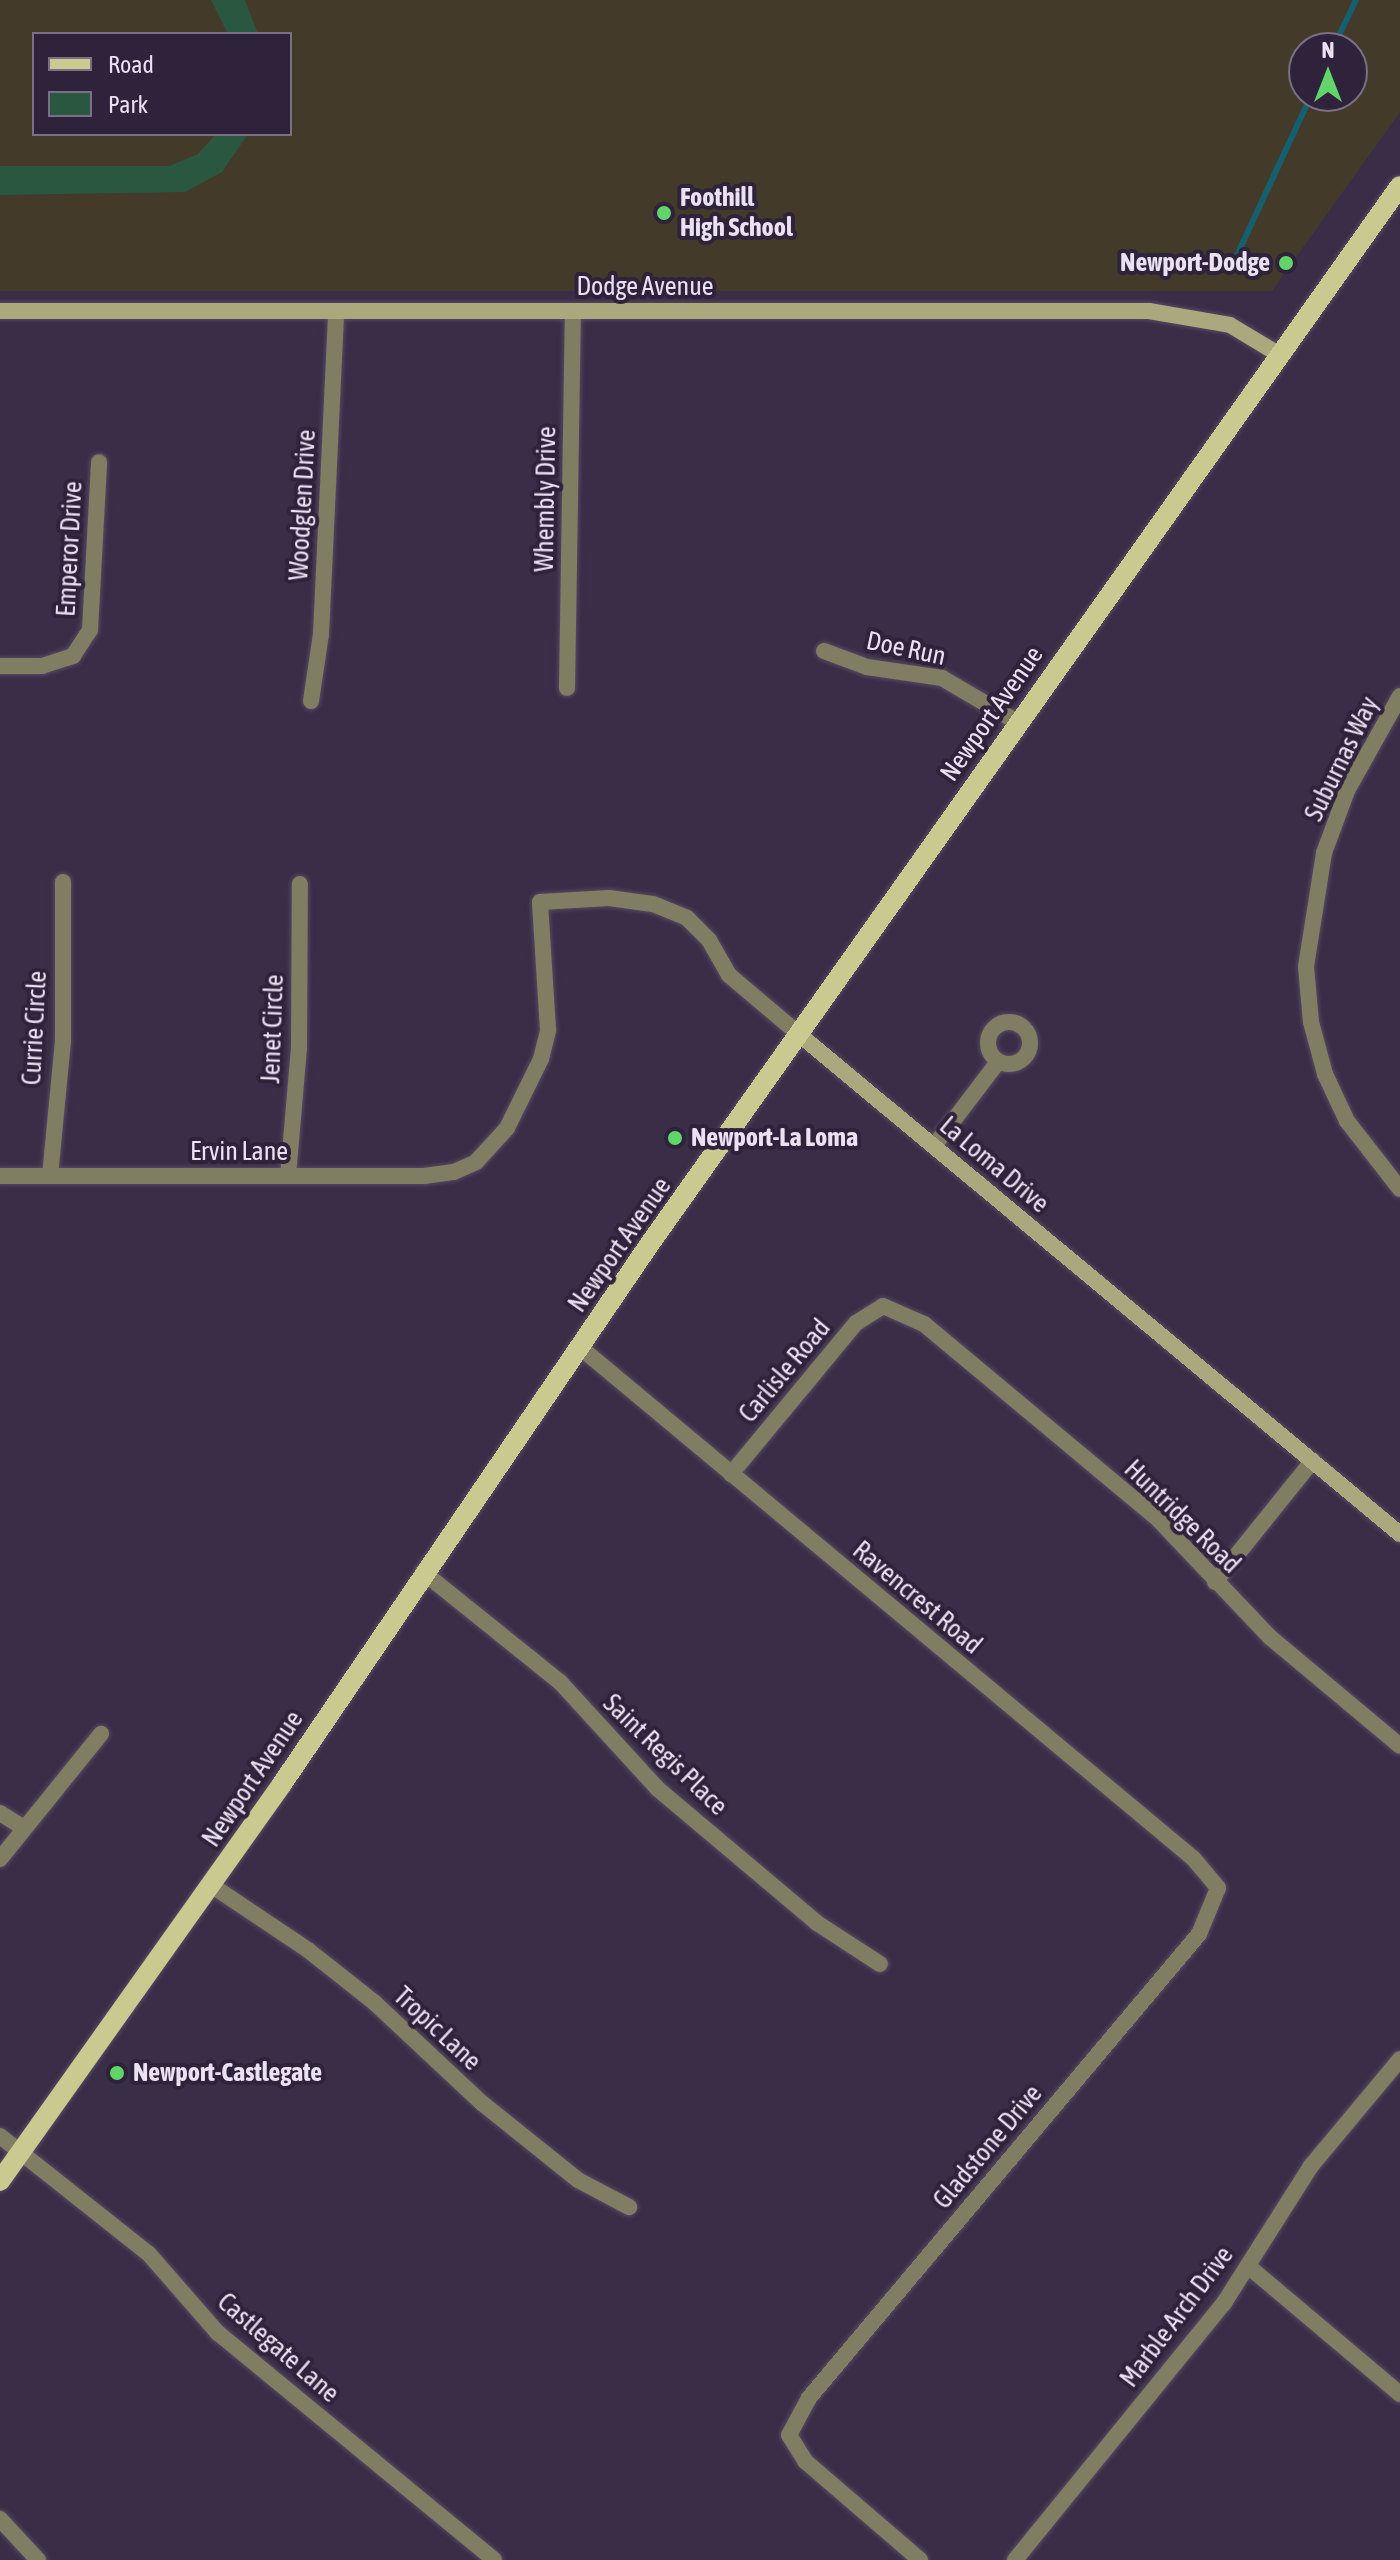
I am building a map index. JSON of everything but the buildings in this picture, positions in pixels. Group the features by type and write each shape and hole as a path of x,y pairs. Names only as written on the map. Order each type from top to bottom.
{"main road":[{"name":"Newport Avenue","path":"0,2181 211,1885 649,1245 801,1036 1017,722 1400,186"}],"street":[{"name":"Dodge Avenue","path":"0,311 1149,311 1230,325 1280,355"},
{"name":"Woodglen Drive","path":"311,701 321,634 336,311"},
{"name":"Whembly Drive","path":"567,688 573,311"},
{"name":"Emperor Drive","path":"0,666 42,666 73,656 90,630 99,462"},
{"name":"Doe Run","path":"824,651 867,667 942,678 1017,722"},
{"name":"Suburnas Way","path":"1400,696 1347,791 1324,853 1311,912 1306,967 1311,1022 1325,1074 1347,1121 1400,1189"},
{"name":"Currie Circle","path":"50,1176 63,1041 63,882"},
{"name":"Jenet Circle","path":"288,1176 299,1048 300,884"},
{"name":"La Loma Drive","path":"476,1162 507,1128 541,1059 548,1030 540,902 609,898 653,904 687,918 709,940 729,975 761,1007 801,1036 1400,1534"},
{"path":"934,1146 998,1062"},
{"name":"Ervin Lane","path":"0,1176 424,1176 454,1172 476,1162"},
{"name":"Carlisle Road","path":"731,1474 856,1323 883,1306"},
{"name":"Huntridge Road","path":"883,1306 924,1324 1156,1517 1271,1638 1400,1746"},
{"name":"Ravencrest Road","path":"581,1348 1181,1848 1218,1888"},
{"path":"1215,1582 1313,1460"},
{"name":"Saint Regis Place","path":"423,1572 560,1682 658,1789 817,1923 880,1964"},
{"path":"0,1859 22,1827 101,1734"},
{"path":"0,1813 22,1827"},
{"name":"Tropic Lane","path":"211,1885 308,1950 375,2003 482,2103 578,2180 629,2207"},
{"name":"Gladstone Drive","path":"920,2560 805,2461 789,2435 809,2398 1199,1934 1218,1888"},
{"name":"Marble Arch Drive","path":"1015,2560 1195,2340 1248,2266 1311,2166 1400,2059"},
{"name":"Castlegate Lane","path":"0,2136 149,2254 218,2333 494,2560"},
{"path":"1248,2266 1400,2394"},
{"path":"0,2519 38,2560"}],"shaded area":[{"name":"Foothill High School","path":"0,0 1400,0 1400,112 1272,291 0,291"}],"green space":[{"path":"211,0 245,0 257,32 227,32"},
{"path":"214,136 247,136 222,172 185,192 0,195 0,166 169,166 198,154"}],"waterway":[{"path":"1341,32 1356,0"},
{"path":"1231,268 1304,112"}],"place":[{"name":"Foothill High School","path":"664,213"},
{"name":"Newport-Dodge","path":"1286,263"},
{"name":"Newport-La Loma","path":"675,1138"},
{"name":"Newport-Castlegate","path":"117,2073"}]}
